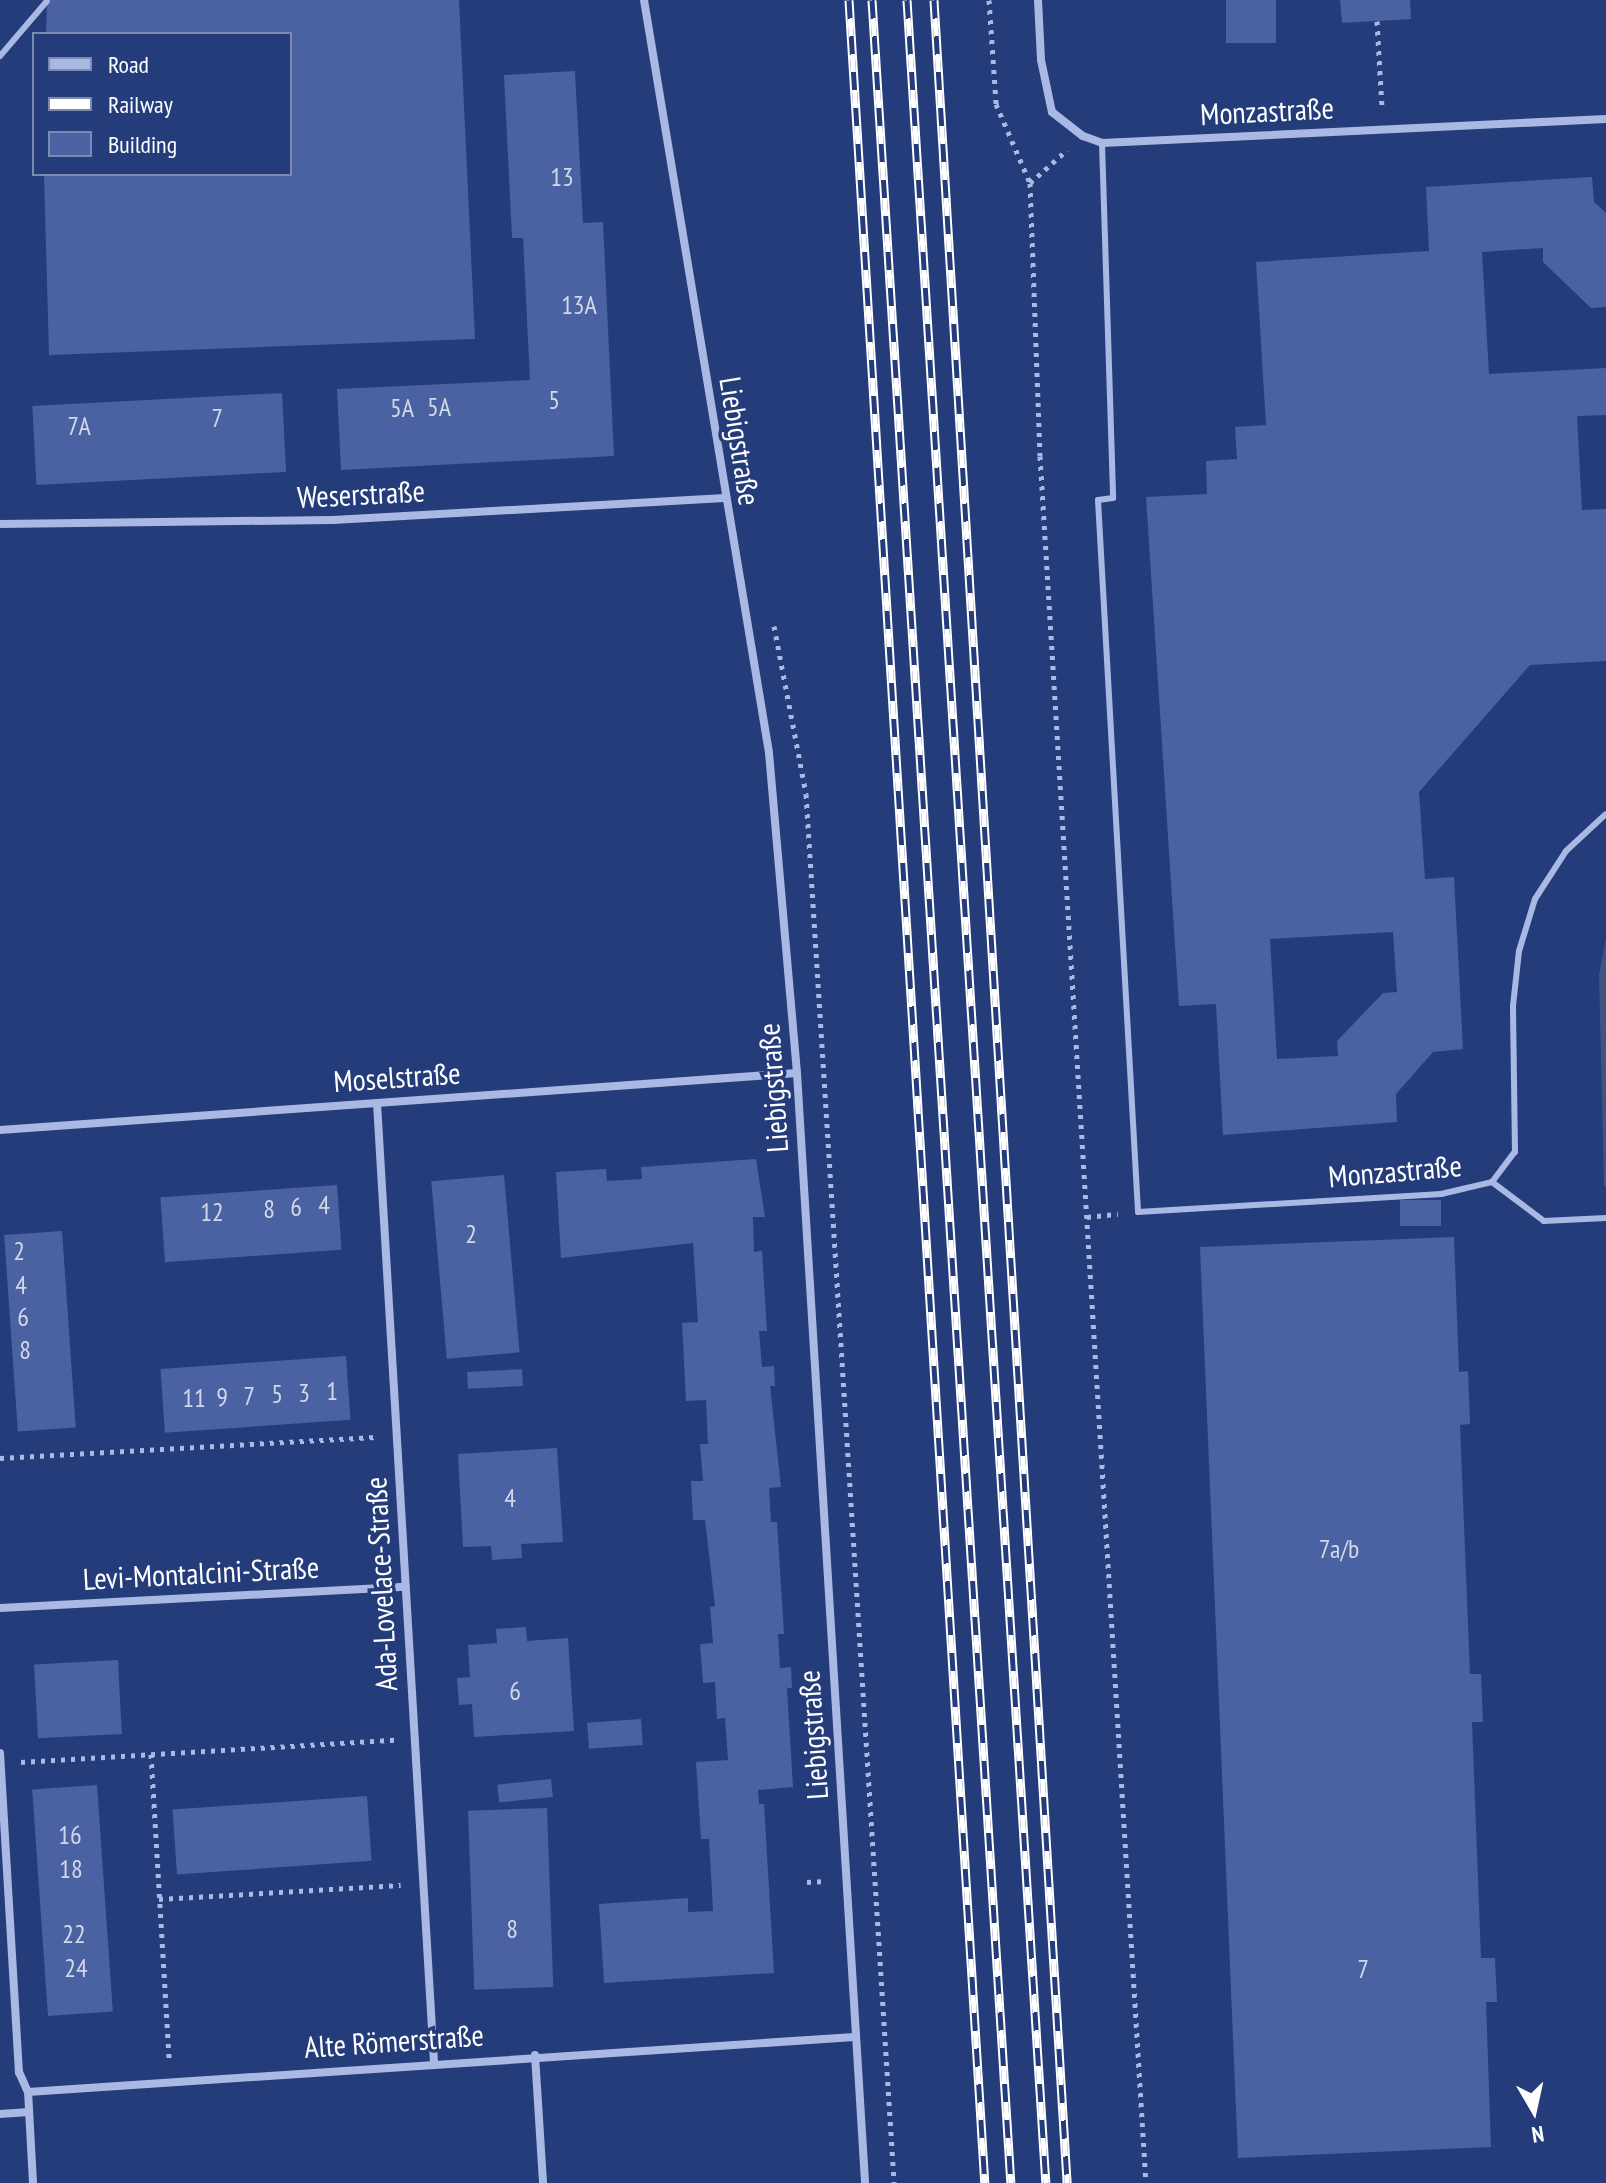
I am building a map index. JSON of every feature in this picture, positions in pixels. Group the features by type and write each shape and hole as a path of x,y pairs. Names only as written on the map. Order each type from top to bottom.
{"street":[{"name":"Liebigstraße","path":"644,0 724,498 769,753 797,1073 865,2183"},
{"name":"Monzastraße","path":"1038,0 1041,60 1052,112 1083,136 1102,143 1606,119"},
{"name":"Weserstraße","path":"0,524 333,520 724,498"},
{"name":"Moselstraße","path":"0,1130 797,1073"},
{"name":"Ada-Lovelace-Straße","path":"377,1103 434,2062"},
{"name":"Levi-Montalcini-Straße","path":"0,1608 405,1587"},
{"path":"0,1753 19,2072 28,2092 33,2183"},
{"name":"Alte Römerstraße","path":"28,2092 535,2055 854,2037"},
{"path":"535,2055 543,2183"},
{"path":"0,2114 29,2112"}],"lane":[{"path":"0,56 47,1"},
{"path":"1102,143 1113,498 1098,500 1138,1212"},
{"name":"Monzastraße","path":"1138,1212 1441,1194 1492,1182 1515,1152 1513,1006 1519,951 1535,899 1566,851 1606,814"},
{"path":"1492,1182 1544,1221 1606,1218"}],"path":[{"path":"989,0 996,104 1030,183 1040,456 1146,2183"},
{"path":"1377,21 1383,129"},
{"path":"1030,183 1083,136"},
{"path":"1087,1217 1138,1212"},
{"path":"0,1458 396,1436"},
{"path":"1,1763 415,1739"},
{"path":"151,1754 171,2081"},
{"path":"159,1899 423,1883"}],"water":[{"path":"1606,938 1606,1186 1604,1186 1599,975"}],"building":[{"path":"47,0 459,0 475,339 49,355 44,176 292,176 292,32 46,32"},
{"path":"1226,0 1276,0 1276,43 1226,43"},
{"path":"1340,0 1410,0 1411,19 1342,23"},
{"path":"575,71 583,223 603,222 614,456 341,470 337,389 530,380 523,238 512,238 504,75"},
{"path":"1592,177 1594,202 1606,213 1606,307 1591,308 1543,262 1543,248 1482,252 1489,374 1606,368 1606,415 1577,416 1582,510 1606,509 1606,661 1530,665 1419,792 1425,879 1454,877 1463,1049 1433,1052 1396,1094 1397,1122 1223,1135 1216,1004 1179,1006 1146,497 1207,494 1206,461 1237,459 1235,427 1266,425 1256,262 1429,251 1426,187","holes":["1393,932 1397,992 1383,993 1337,1041 1338,1056 1277,1059 1270,939"]},
{"path":"282,393 286,472 36,485 32,406"},
{"path":"756,1159 765,1217 753,1217 754,1252 762,1251 767,1331 759,1331 762,1367 774,1366 775,1386 770,1386 781,1487 769,1488 771,1522 777,1522 784,1634 778,1634 780,1668 791,1667 792,1688 787,1688 793,1787 758,1790 759,1804 764,1804 774,1973 604,1983 599,1904 688,1898 688,1912 713,1911 709,1839 701,1839 696,1762 728,1760 725,1718 717,1719 715,1682 703,1683 700,1644 713,1643 710,1607 715,1606 705,1520 693,1520 691,1481 703,1481 700,1444 708,1444 706,1400 686,1401 682,1323 698,1322 693,1243 561,1258 556,1172 606,1169 607,1181 642,1179 641,1167"},
{"path":"504,1175 520,1352 447,1359 431,1181"},
{"path":"337,1185 342,1250 165,1262 160,1197"},
{"path":"1400,1200 1441,1200 1441,1226 1400,1226"},
{"path":"62,1231 76,1428 18,1432 4,1235"},
{"path":"1454,1237 1459,1372 1468,1371 1470,1424 1460,1425 1470,1674 1481,1674 1483,1722 1472,1722 1481,1958 1495,1958 1497,2002 1486,2002 1491,2147 1238,2158 1200,1247"},
{"path":"346,1356 350,1420 165,1433 160,1369"},
{"path":"522,1369 523,1386 468,1389 467,1372"},
{"path":"557,1448 563,1542 521,1544 522,1558 492,1560 491,1546 463,1547 458,1454"},
{"path":"526,1627 527,1641 568,1638 574,1731 474,1737 472,1704 459,1705 457,1678 470,1677 468,1645 497,1643 496,1629"},
{"path":"118,1660 122,1734 38,1738 34,1664"},
{"path":"641,1719 643,1745 589,1749 587,1723"},
{"path":"551,1779 553,1797 499,1803 497,1785"},
{"path":"97,1785 113,2011 48,2016 32,1790"},
{"path":"367,1796 372,1861 177,1874 172,1810"},
{"path":"547,1808 553,1987 474,1990 468,1811"}],"railway":[{"path":"849,0 985,2183"},
{"path":"872,0 1011,2183"},
{"path":"907,0 1046,2183"},
{"path":"934,0 1067,2183"}]}
